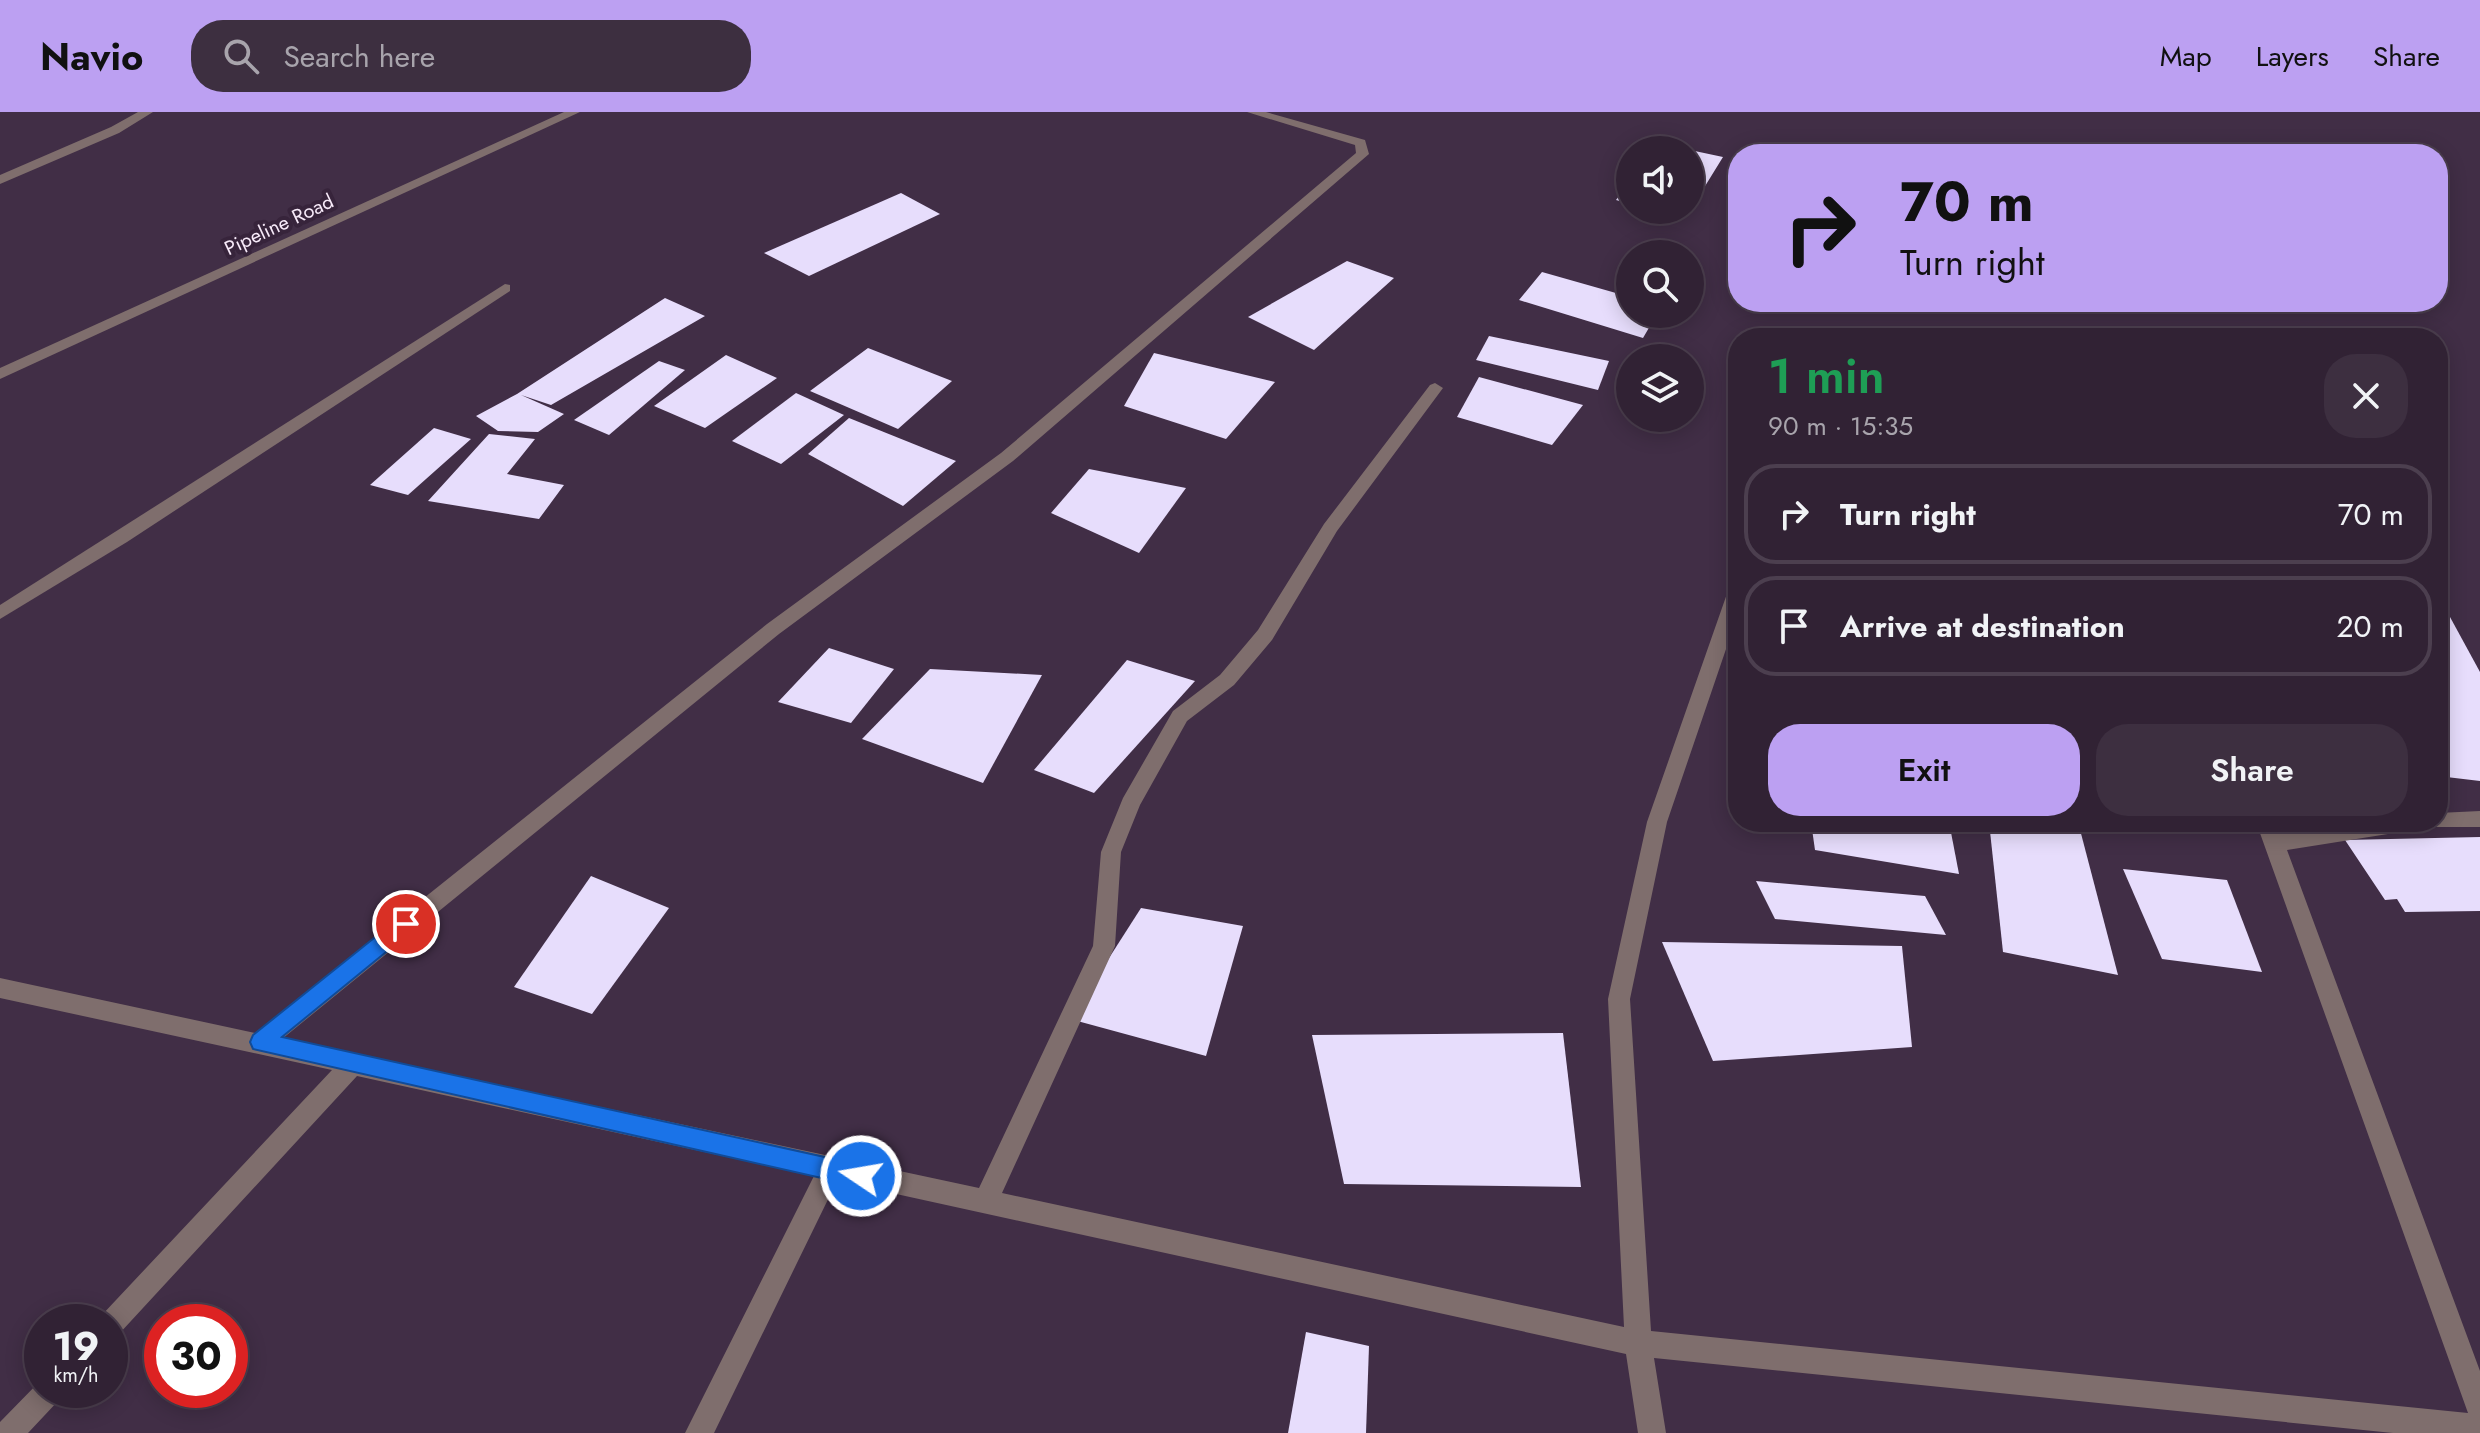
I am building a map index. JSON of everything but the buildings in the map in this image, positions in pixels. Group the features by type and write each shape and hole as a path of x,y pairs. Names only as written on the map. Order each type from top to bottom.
{"street":[{"path":"0,180 115,130 147,112"},
{"name":"Pipeline Road","path":"0,374 574,112"},
{"path":"261,1042 773,629 1007,457 1363,154 1361,143 1253,112"},
{"path":"0,613 135,529 505,288"},
{"path":"985,1203 1104,946 1111,852 1130,804 1180,716 1227,680 1265,635 1330,528 1435,388"},
{"path":"1652,1433 1638,1343 1619,999 1657,822 1728,617"},
{"path":"2448,821 2480,819"},
{"path":"2269,833 2480,1408"},
{"path":"0,988 261,1042 985,1203 1638,1343 2480,1428"},
{"path":"128,1306 354,1063"},
{"path":"699,1433 830,1169"},
{"path":"9,1433 32,1408"}],"route":[{"path":"406,924 261,1042 861,1176"}]}
